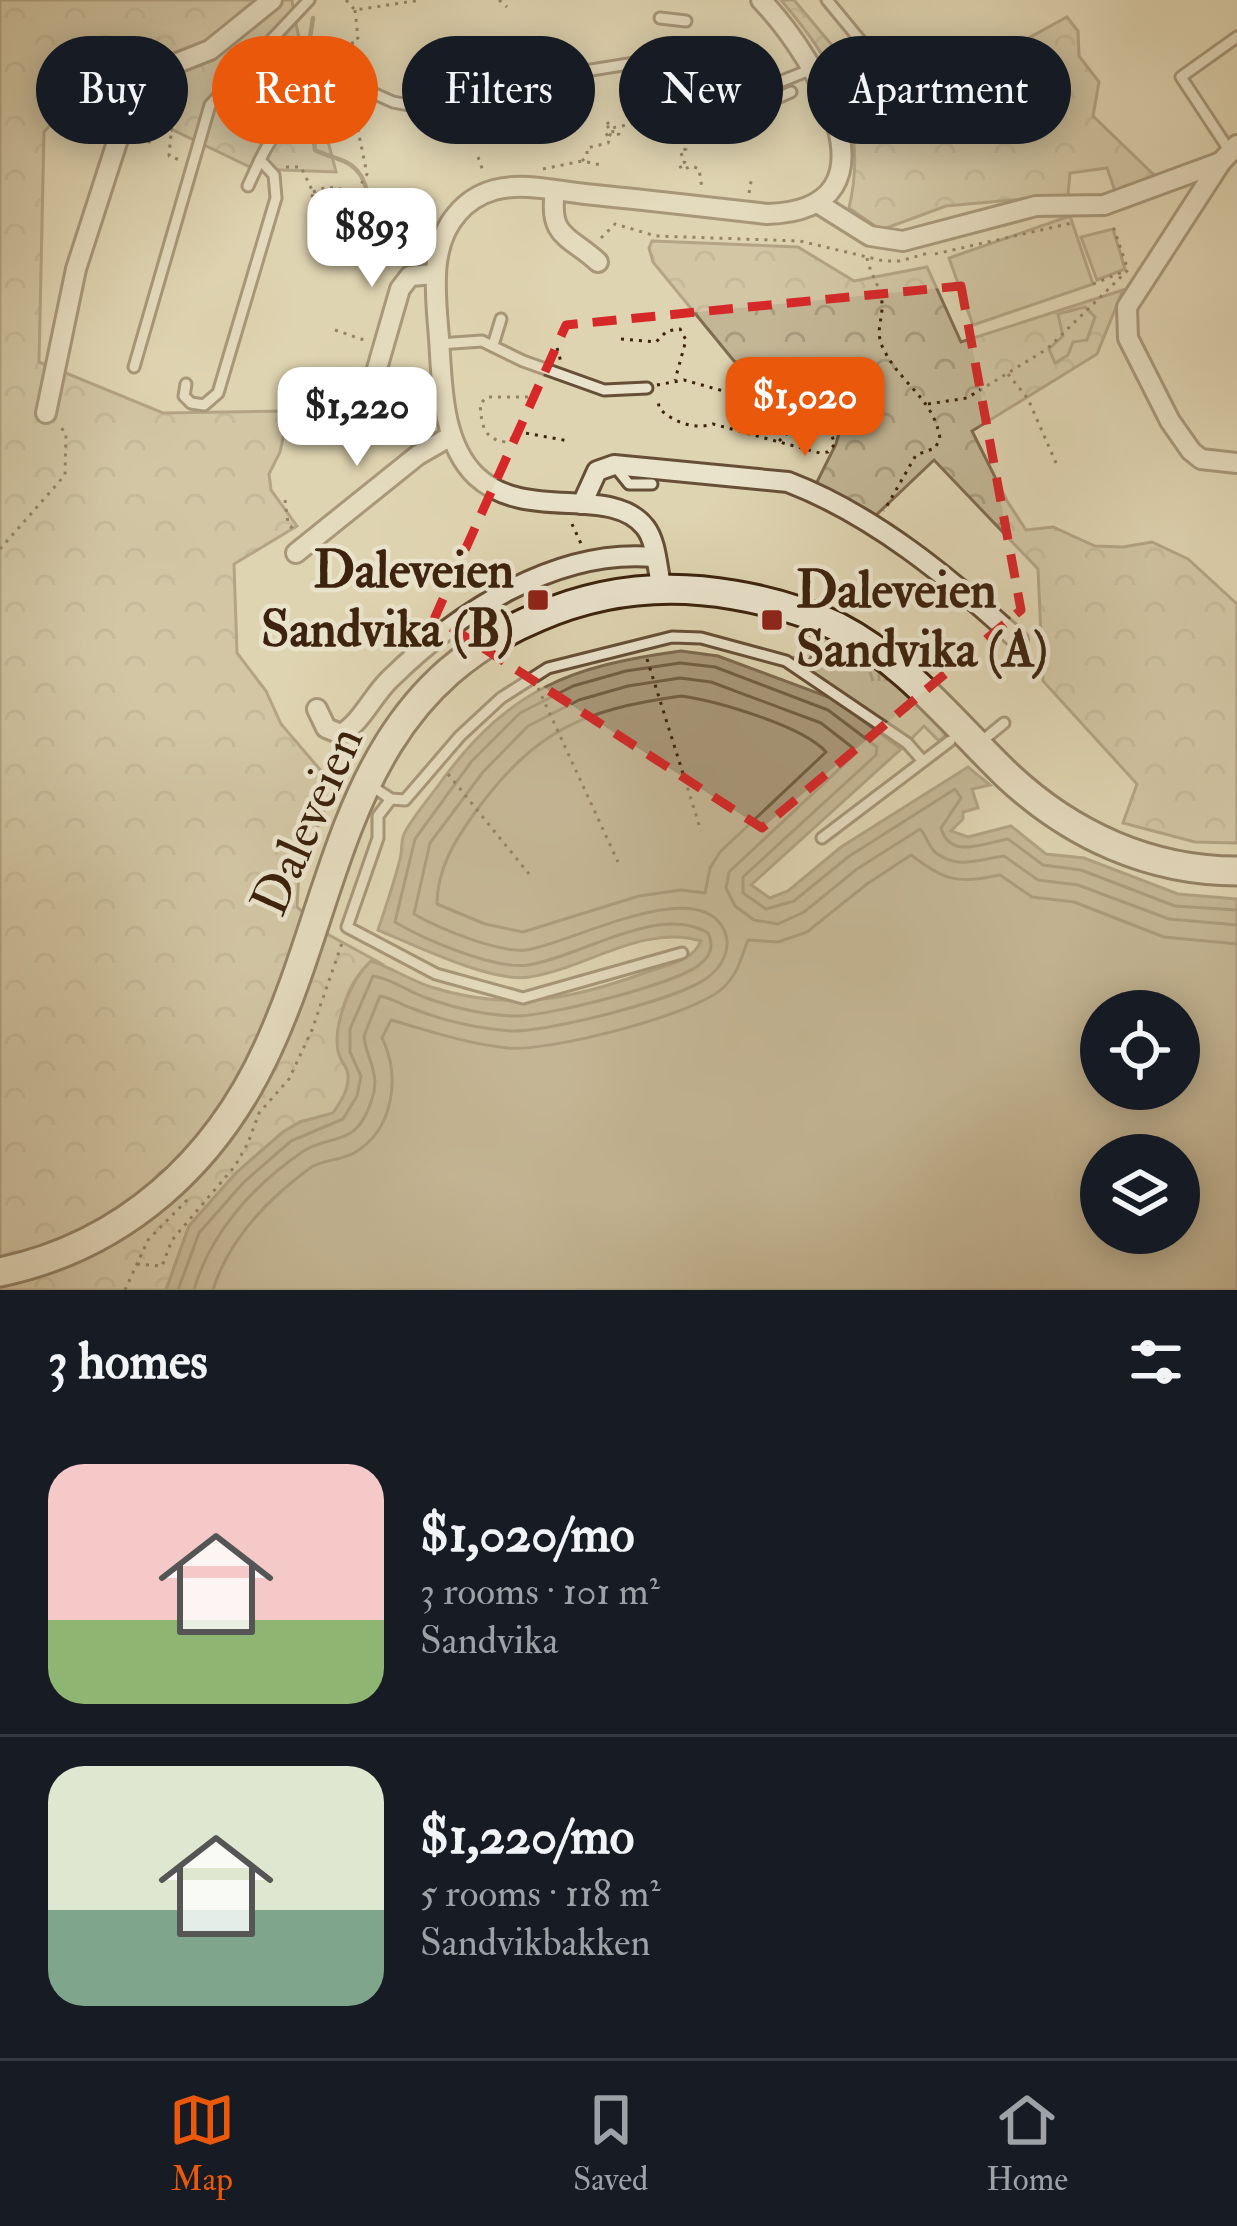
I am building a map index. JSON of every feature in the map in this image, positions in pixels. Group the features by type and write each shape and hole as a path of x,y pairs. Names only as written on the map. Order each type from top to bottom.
{"main road":[{"name":"Daleveien","path":"0,1272 46,1260 106,1234 171,1185 210,1144 250,1084 269,1045 365,782 407,718 457,667 490,643 564,606 631,591 710,590 804,612 840,628 904,674 964,743 1071,826 1155,861 1237,871"}],"street":[{"path":"188,59 210,50 272,0"},
{"path":"761,0 785,25 807,61"},
{"path":"46,413 76,268 114,144"},
{"path":"662,589 652,541 634,518 608,507 576,512 496,491 475,475 451,436 436,274 447,229 479,196 499,188 795,213 819,204 834,185 843,157 841,144"},
{"path":"819,204 870,236 931,245 992,217 1036,206 1104,205 1229,152"},
{"path":"1229,152 1136,273 1127,308 1128,338 1170,421 1191,451 1201,459 1237,463"},
{"path":"555,191 558,230 565,241 592,256"},
{"path":"374,380 404,282 410,276 436,274"},
{"path":"302,549 418,455 451,436"},
{"path":"576,512 597,471 614,465 788,482 811,490 937,569 1018,640"},
{"path":"317,710 326,728 341,734 373,696 439,634 468,614 537,579 586,561 654,557"}],"lane":[{"path":"134,367 210,105 309,0"},
{"path":"827,0 857,36"},
{"path":"660,18 685,27"},
{"path":"1229,152 1181,76 1237,37"},
{"path":"378,92 393,103 414,106 619,66"},
{"path":"783,96 791,92"},
{"path":"248,186 269,144"},
{"path":"186,384 184,395 191,403 204,405 218,393 276,198 274,175 260,160"},
{"path":"493,345 501,319"},
{"path":"439,344 482,341 523,362 604,390 652,386"},
{"path":"614,465 629,484 652,484"},
{"path":"365,782 391,799 405,800 460,736 501,698 548,668 672,637 701,638 786,662 907,743 922,760"},
{"path":"823,838 922,760 1004,723"},
{"path":"391,799 378,816 378,838 347,927 436,974 523,998 682,953"}],"path":[{"path":"346,0 355,10 358,36"},
{"path":"355,10 421,0"},
{"path":"499,0 507,7"},
{"path":"685,27 685,36"},
{"path":"582,161 587,148 608,143 604,132 619,134 618,130 610,132 607,122 612,128 619,127"},
{"path":"169,156 171,144"},
{"path":"361,144 367,174 357,191 367,212 381,211 400,252 422,250"},
{"path":"684,144 682,170 699,169 702,188"},
{"path":"478,158 484,176"},
{"path":"536,171 582,161 601,165"},
{"path":"274,175 290,164 301,167 313,192 310,203"},
{"path":"748,194 752,176"},
{"path":"313,192 327,187 357,191"},
{"path":"1104,205 1136,273"},
{"path":"592,256 615,224 656,236 800,241 900,261 931,245 1070,225 1082,216"},
{"path":"867,257 882,302 877,330 884,351 928,404 940,439 935,448 916,455 873,527"},
{"path":"1094,284 1136,273"},
{"path":"928,404 967,398 1047,350 1136,273"},
{"path":"621,339 656,342 680,328 686,340 674,380"},
{"path":"335,329 385,348"},
{"path":"556,348 561,362"},
{"path":"1007,373 1028,399 1055,463"},
{"path":"374,380 394,399 395,424"},
{"path":"674,380 788,410 830,431 835,444 820,453 666,416 658,408 652,386 674,380"},
{"path":"514,394 517,385"},
{"path":"537,397 495,394 481,404 482,427 488,436 506,442 520,432 569,441"},
{"path":"778,442 790,430 788,410"},
{"path":"0,549 64,475 66,433 46,413"},
{"path":"285,500 288,523 302,549"},
{"path":"576,512 586,561"},
{"path":"644,652 701,831"},
{"path":"537,686 618,862"},
{"path":"448,774 529,874"},
{"path":"137,1264 161,1266 172,1240 235,1166 259,1113 289,1079 312,1030 347,927"}],"highlighted area":[{"path":"961,286 1021,610 762,828 435,617 566,325"}],"green space":[{"path":"0,0 292,0 299,36 212,36 212,144 328,144 336,172 254,169 188,137 188,36 36,36 36,144 44,144 39,362 163,413 289,411 280,452 269,474 271,490 297,526 234,564 237,653 266,691 281,724 334,786 299,873 297,907 329,935 384,965 371,961 346,1000 340,1045 349,1074 347,1091 333,1114 300,1122 283,1132 236,1173 189,1226 166,1290 0,1290"},
{"path":"781,0 794,0 824,36 809,36"},
{"path":"1067,17 1078,31 1079,56 1099,82 1093,116 1155,176 1115,191 1107,168 1070,173 1068,195 946,206 881,230 849,208 854,144 1071,144 1071,36 1032,36"},
{"path":"1070,216 1093,284 973,325 949,258"},
{"path":"1113,229 1125,269 1097,280 1081,237"},
{"path":"652,241 798,247 854,281 927,267 961,342 1123,290 1097,354 972,431 1026,530 1053,527 1095,546 1152,542 1188,559 1237,604 1237,843 1195,842 1123,823 1137,784 1043,681 1038,569 934,460 873,518 815,486 836,444 844,415 841,407 828,396 791,388 734,361 653,262"},
{"path":"1085,307 1095,317 1087,340 1073,342 1068,355 1055,363 1049,349 1063,336 1058,314"},
{"path":"813,633 830,635 867,656 950,732 939,741 924,726 909,741 803,667 797,659 807,663 812,655 803,649 796,656 803,639"}],"water":[{"path":"681,651 718,656 834,699 901,749 751,885 770,898 788,891 841,847 968,767 990,785 972,789 978,808 963,812 963,819 951,831 968,837 1011,826 1046,854 1084,858 1178,894 1237,899 1237,1290 166,1290 189,1226 236,1173 283,1132 333,1113 338,1105 348,1078 338,1051 341,1015 371,961 431,987 514,1001 592,990 678,962 697,948 701,941 658,938 550,972 513,977 453,961 378,930 405,832 468,748 519,702 546,686 607,665"}],"waterway":[{"path":"310,36 313,18"},
{"path":"314,144 315,150 355,168 379,207 407,203 419,214"}],"place":[{"name":"Daleveien Sandvika (B)","path":"538,600"},
{"name":"Daleveien Sandvika (A)","path":"772,620"}]}
